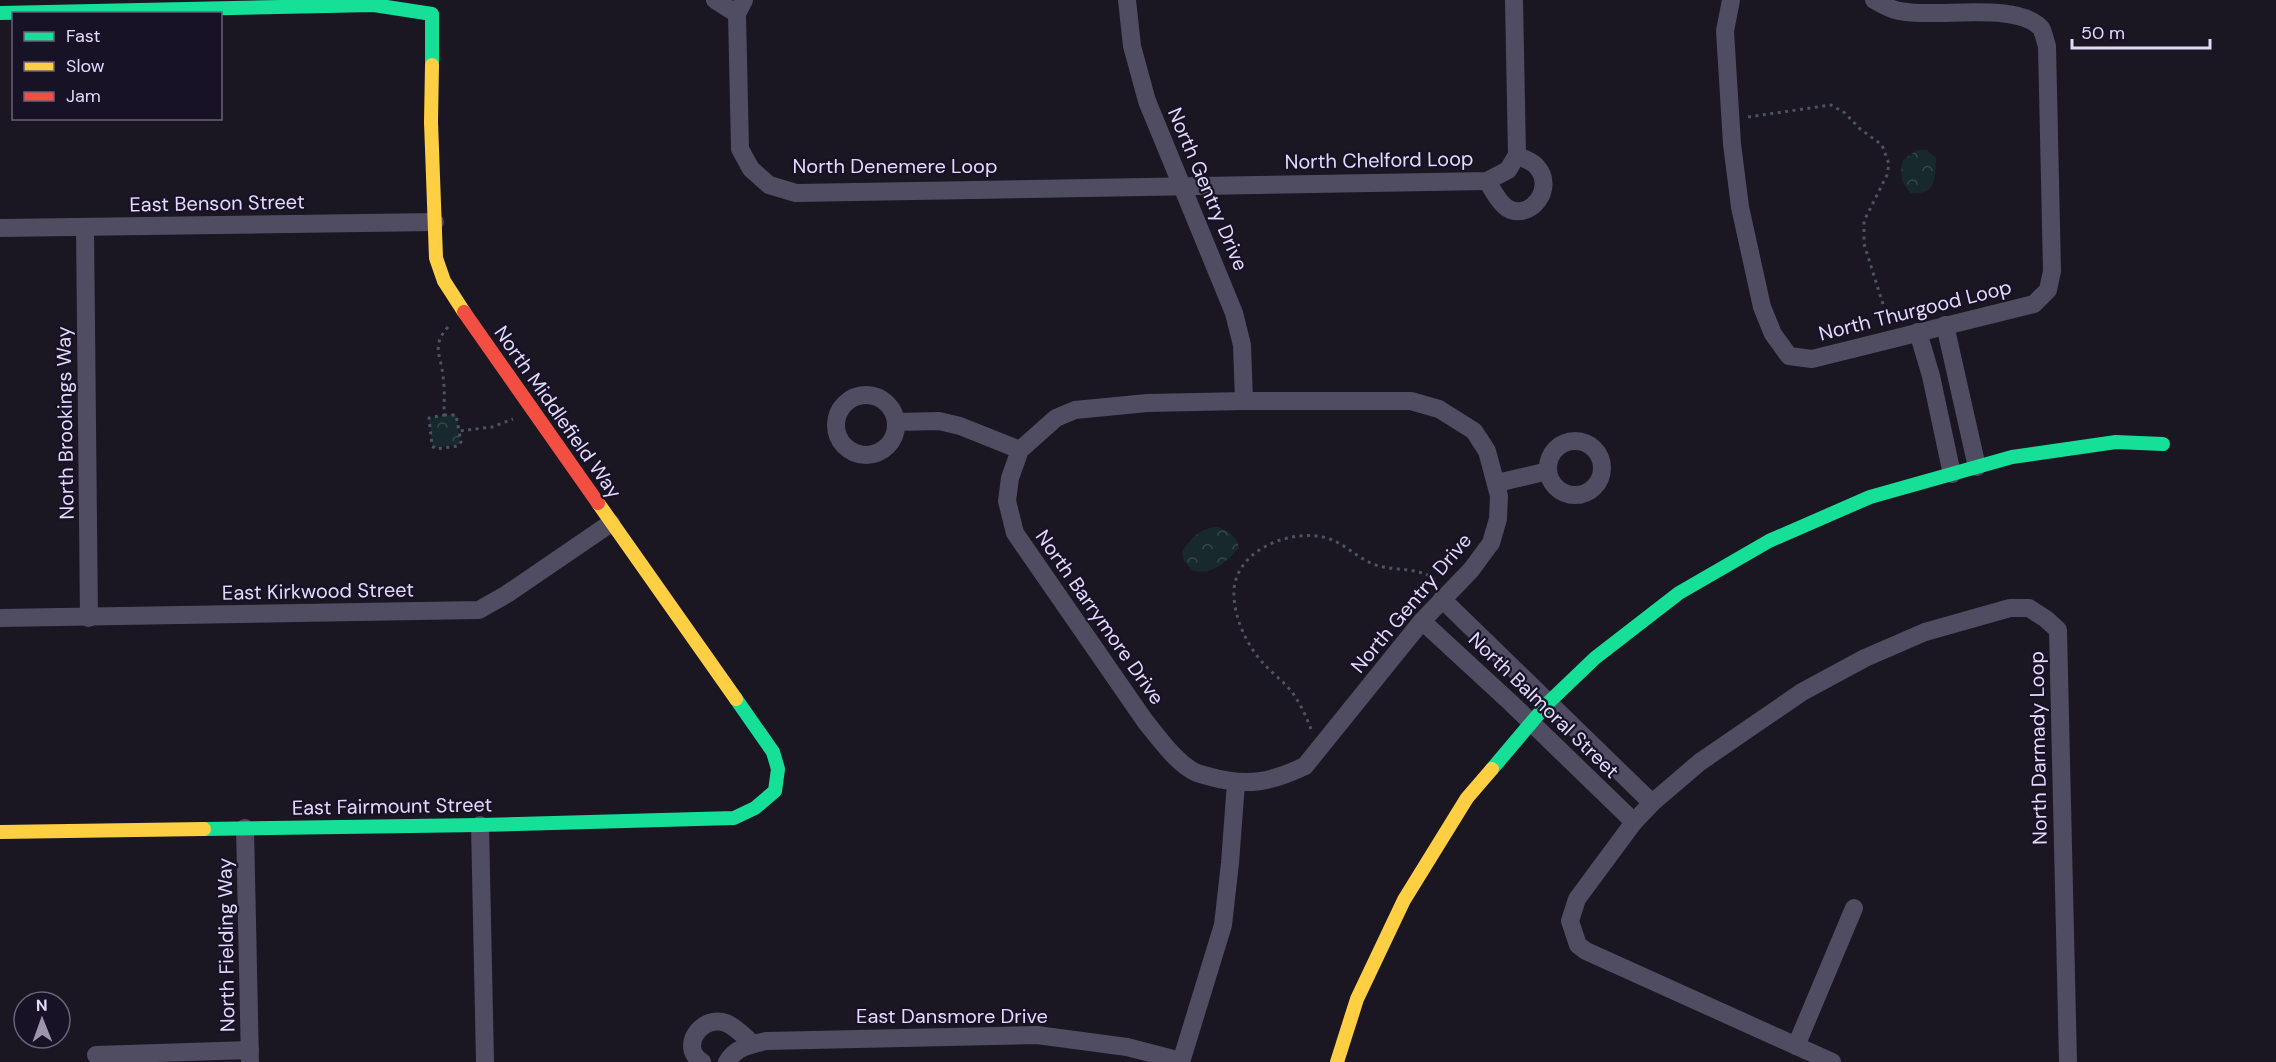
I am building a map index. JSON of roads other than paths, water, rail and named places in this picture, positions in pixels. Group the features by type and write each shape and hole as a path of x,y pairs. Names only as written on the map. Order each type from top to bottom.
{"street":[{"path":"716,0 741,7"},
{"name":"North Gentry Drive","path":"1127,0 1132,46 1147,101 1234,313 1242,345 1244,401 1411,401 1439,409 1473,431 1487,451 1499,496 1498,519 1491,543 1471,570 1422,621 1305,766 1281,777 1236,783"},
{"path":"1487,181 1499,201 1514,210 1531,207 1540,199 1544,186 1542,175 1536,165 1517,155 1514,0"},
{"name":"North Thurgood Loop","path":"1731,0 1725,31 1732,144 1740,207 1762,307 1773,334 1790,356 1812,358 2034,304 2048,290 2052,271 2047,46 2040,28 2027,17 2009,9 1915,12 1894,10 1874,0"},
{"name":"North Middlefield Way","path":"42,12 374,4 432,14 431,122 436,258 444,280 611,523 773,752 778,769 775,791"},
{"name":"North Denemere Loop","path":"741,7 740,149 751,169 769,185 796,193 1183,185"},
{"name":"North Chelford Loop","path":"1183,185 1487,181 1508,170 1517,155"},
{"name":"East Benson Street","path":"0,228 435,222"},
{"name":"North Brookings Way","path":"85,227 89,618"},
{"path":"1945,325 1977,467"},
{"path":"1918,332 1931,376 1952,474"},
{"name":"North Barrymore Drive","path":"1236,783 1194,772 1167,748 1145,721 1015,533 1007,501 1010,477 1020,450 1056,418 1075,410 1147,403 1244,401"},
{"path":"896,422 939,421 960,426 1020,450"},
{"path":"1337,1062 1357,999 1404,900 1467,798 1548,702 1595,658 1679,593 1769,541 1870,497 2012,457 2116,442 2163,444"},
{"path":"1497,483 1548,471"},
{"name":"East Kirkwood Street","path":"0,618 479,610 507,594 611,523"},
{"name":"North Balmoral Street","path":"1442,599 1652,803"},
{"name":"North Darmady Loop","path":"1832,1062 1586,951 1578,945 1570,921 1577,899 1634,822 1652,803 1700,762 1802,692 1865,658 1925,632 2010,608 2030,608 2058,630 2067,1062"},
{"name":"North Balmoral Street","path":"1422,621 1634,822"},
{"path":"1181,1061 1223,925 1236,783"},
{"name":"East Fairmount Street","path":"0,832 480,825 734,818 755,808 775,791"},
{"path":"480,825 485,1062"},
{"name":"North Fielding Way","path":"245,828 250,1056"},
{"path":"1796,1046 1854,908"},
{"path":"702,1062 692,1051 692,1042 701,1026 714,1022 725,1023 753,1044"},
{"name":"East Dansmore Drive","path":"727,1062 730,1056 753,1044 766,1041 1037,1035 1127,1047 1181,1061"},
{"path":"96,1055 250,1056"}]}
